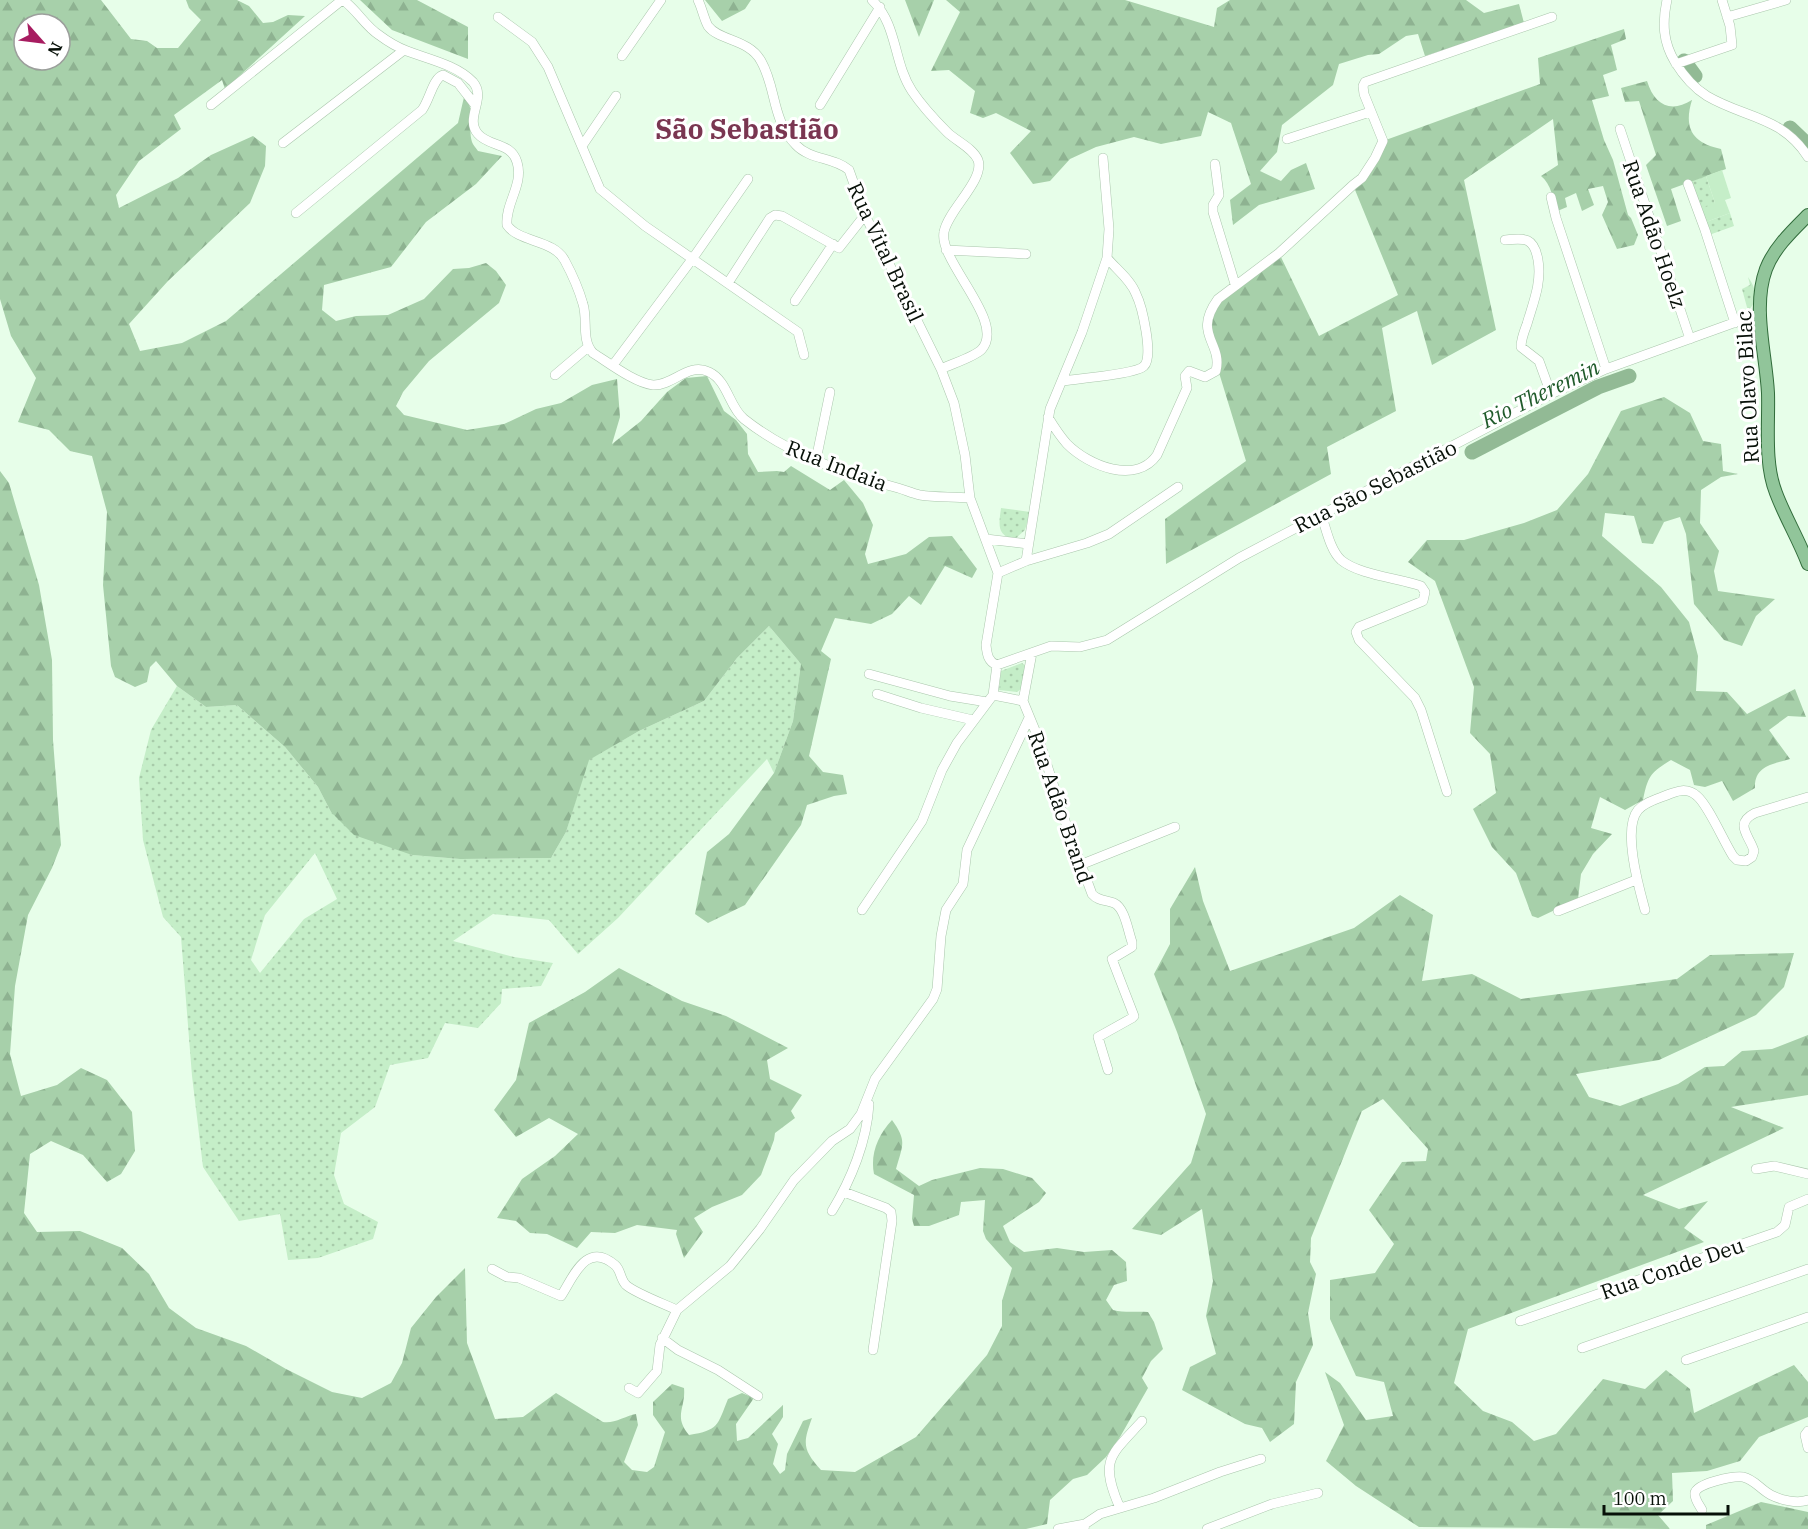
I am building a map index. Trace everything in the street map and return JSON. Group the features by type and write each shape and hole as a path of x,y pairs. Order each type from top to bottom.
{"main road":[{"name":"Rua Olavo Bilac","path":"1808,215 1784,241 1766,268 1762,283 1761,314 1772,477 1776,493 1808,564"}],"street":[{"path":"211,105 342,0 353,7 372,30 404,50 437,61 471,80 479,96 474,116 476,131 481,137 506,147 517,163 519,173 517,188 507,213 507,225 514,231 556,250 565,260 583,302 588,347 555,375"},
{"path":"622,56 662,0"},
{"name":"Rua Vital Brasil","path":"698,0 708,26 748,46 761,60 782,125 798,147 849,170 865,215 941,369 954,403 965,455 970,498 998,573"},
{"path":"1667,0 1664,35 1668,48 1681,62 1686,78 1700,91 1727,105 1770,122 1796,142 1808,157"},
{"path":"1681,62 1731,46 1732,33 1722,0"},
{"path":"1727,17 1786,0"},
{"path":"820,105 876,4 887,19 910,88 925,110 949,134 974,153 978,160 976,178 954,209 944,229 944,243 980,311 984,322 985,342 979,351 941,369"},
{"path":"498,17 532,42 548,67 569,121 600,189 645,226 798,332 804,355"},
{"path":"1048,417 1069,445 1081,455 1105,467 1119,471 1135,470 1151,464 1187,388 1185,376 1189,371 1205,377 1216,371 1218,363 1206,328 1207,319 1218,299 1279,253 1362,178 1375,158 1383,141 1370,112 1363,86 1368,80 1552,17"},
{"path":"283,143 404,50"},
{"path":"296,213 422,110 438,77 443,75 458,83 476,106"},
{"path":"582,146 616,96"},
{"path":"1287,139 1370,112"},
{"name":"Rua Adão Hoelz","path":"1620,129 1690,339"},
{"path":"1026,561 1048,417 1082,332 1107,258 1109,229 1103,158"},
{"path":"1215,164 1219,195 1213,212 1235,284"},
{"path":"613,365 693,258 748,179"},
{"path":"1688,184 1735,323"},
{"path":"1551,197 1606,369"},
{"path":"728,283 770,218 775,215 782,216 836,246"},
{"path":"795,301 836,246 865,215"},
{"path":"1504,240 1527,240 1533,243 1536,250 1540,272 1539,284 1521,347 1539,361 1551,394"},
{"path":"946,250 1026,254"},
{"path":"1062,381 1129,371 1142,368 1146,364 1148,344 1137,294 1107,258"},
{"name":"Rua São Sebastião","path":"997,664 1051,646 1080,647 1107,640 1239,558 1551,394 1606,369 1761,314"},
{"name":"Rua Indaia","path":"588,347 593,353 640,381 657,385 695,369 709,372 720,381 736,410 745,420 774,439 816,460 920,495 970,498"},
{"path":"816,460 830,392"},
{"path":"862,910 922,821 942,770 973,720 990,698 997,664 990,660 986,645 998,573 1026,561 1109,534 1178,487"},
{"path":"1321,514 1333,547 1341,560 1360,571 1421,586 1425,591 1423,601 1359,627 1356,632 1359,640 1415,698 1447,792"},
{"path":"986,539 1028,544"},
{"path":"869,674 950,696 1023,701 1032,653"},
{"path":"877,694 921,708 973,720"},
{"name":"Rua Adão Brand","path":"1023,701 1040,740 1080,865 1094,898 1114,903 1120,908 1132,942 1129,951 1112,959 1134,1016 1098,1037 1108,1070"},
{"path":"629,1388 638,1393 657,1371 662,1338 677,1310 730,1266 760,1229 794,1180 832,1141 849,1129 861,1114 875,1079 933,999 937,988 941,936 946,910 963,884 967,850 1029,718"},
{"path":"1646,910 1636,880 1632,851 1633,825 1639,809 1680,790 1694,794 1702,802 1733,855 1737,860 1746,861 1752,857 1754,852 1744,829 1747,818 1755,813 1808,797"},
{"path":"1080,865 1175,827"},
{"path":"1558,911 1636,880"},
{"path":"832,1211 844,1192 862,1141 870,1093"},
{"path":"1756,1169 1774,1166 1808,1174"},
{"path":"844,1192 891,1212 892,1221 873,1350"},
{"name":"Rua Conde Deu","path":"1520,1321 1777,1232 1785,1225 1789,1207 1808,1199"},
{"path":"492,1269 507,1277 519,1278 561,1296 580,1265 586,1260 598,1257 615,1265 627,1286 677,1310"},
{"path":"1582,1348 1808,1269"},
{"path":"1686,1360 1808,1317"},
{"path":"662,1338 678,1350 718,1370 758,1395"},
{"path":"1120,1508 1110,1486 1109,1462 1118,1447 1142,1421"},
{"path":"1808,1431 1805,1435 1808,1448"},
{"path":"1058,1529 1089,1526 1100,1514 1154,1498 1220,1472 1261,1459"},
{"path":"1702,1510 1695,1498 1698,1488 1733,1477 1749,1479 1771,1495 1790,1501 1808,1500"},
{"path":"1207,1529 1272,1504 1318,1493"}],"green space":[{"path":"0,0 101,0 131,39 147,41 157,48 178,48 201,20 189,8 186,0 237,0 249,6 263,23 273,22 288,15 305,16 225,89 222,80 174,115 181,129 139,161 116,195 119,208 178,178 211,155 253,136 266,146 265,166 250,203 168,281 129,324 140,351 182,343 226,321 458,123 464,97 470,107 473,144 478,151 502,156 476,184 426,222 391,267 324,285 322,310 336,321 356,316 388,315 424,299 453,269 469,268 486,263 496,271 506,285 499,303 429,361 403,392 396,406 404,415 467,430 504,424 536,409 561,403 592,385 617,379 620,417 612,444 641,421 667,392 686,378 707,376 724,411 736,420 747,434 748,454 758,472 784,472 791,466 830,490 844,480 863,503 873,525 865,554 868,564 906,554 929,537 952,536 977,569 972,578 945,566 921,605 909,596 892,614 871,624 835,618 821,651 831,659 809,756 823,772 843,775 847,794 807,805 801,825 745,905 708,923 695,914 707,852 729,834 774,773 793,721 801,664 769,626 737,658 704,701 639,731 589,760 566,832 551,858 460,859 412,855 354,835 331,812 318,787 285,747 237,705 206,707 177,686 156,661 150,667 147,682 135,687 115,677 111,666 103,585 107,512 92,456 70,451 49,430 18,422 36,378 11,336 0,299"},
{"path":"360,0 417,0 468,27 468,59 392,30"},
{"path":"705,0 751,0 745,9 722,21"},
{"path":"905,0 934,0 919,37"},
{"path":"946,0 1125,0 1214,27 1217,8 1230,0 1466,0 1484,13 1519,4 1524,23 1425,56 1418,34 1406,36 1379,54 1339,64 1333,85 1282,125 1277,152 1260,171 1281,181 1291,170 1306,163 1315,189 1259,205 1233,225 1230,200 1251,184 1231,123 1208,112 1201,136 1161,144 1134,137 1096,147 1070,159 1050,181 1033,184 1010,153 1031,131 996,113 983,118 970,113 975,91 949,70 931,71 960,12"},
{"path":"1624,29 1626,39 1611,45 1617,70 1603,75 1609,96 1592,100 1604,140 1613,160 1628,215 1638,235 1634,245 1617,249 1602,215 1608,202 1603,186 1588,189 1594,205 1582,211 1576,193 1565,198 1567,207 1555,212 1551,192 1541,176 1558,165 1553,119 1464,180 1496,330 1432,365 1417,311 1382,328 1396,411 1327,447 1331,474 1166,564 1165,519 1246,461 1209,340 1210,309 1279,253 1319,336 1398,295 1353,185 1383,141 1540,84 1538,58"},
{"path":"1647,81 1654,96 1664,104 1677,106 1692,100 1690,127 1697,139 1721,149 1726,169 1671,189 1681,221 1667,226 1646,165 1656,155 1639,101 1625,102 1621,88"},
{"path":"1722,170 1731,198 1725,200 1730,213 1706,222 1701,209 1715,203 1706,176"},
{"path":"1706,176 1715,203 1706,222 1730,213 1734,226 1709,235 1688,182"},
{"path":"1748,277 1753,285 1755,298 1748,311 1742,289 1750,285"},
{"path":"1664,397 1690,413 1703,441 1721,444 1723,471 1738,474 1721,477 1701,490 1700,523 1719,551 1714,571 1718,591 1775,599 1756,616 1742,646 1724,640 1694,604 1686,534 1680,517 1664,522 1653,544 1642,543 1634,516 1605,513 1602,536 1661,587 1689,622 1698,656 1696,691 1727,692 1747,714 1795,689 1806,717 1788,716 1769,730 1790,759 1761,770 1755,788 1733,801 1722,781 1705,787 1694,785 1690,770 1671,760 1658,768 1651,776 1643,800 1625,810 1600,797 1591,828 1612,834 1593,854 1581,874 1578,899 1538,918 1532,916 1516,873 1492,847 1473,809 1496,793 1490,754 1470,733 1474,687 1435,581 1408,562 1427,540 1464,540 1524,523 1557,510 1588,474 1621,411"},
{"path":"0,471 9,483 39,585 52,660 53,740 61,845 28,915 15,986 10,1054 21,1096 57,1085 81,1068 107,1080 132,1112 135,1151 121,1174 107,1182 83,1155 51,1141 30,1154 24,1213 37,1232 80,1231 122,1248 149,1274 169,1308 196,1328 246,1346 332,1392 362,1398 391,1383 402,1363 411,1328 436,1297 465,1268 467,1343 495,1419 523,1417 556,1393 603,1422 615,1421 636,1414 638,1425 624,1462 632,1470 647,1472 654,1467 665,1432 653,1415 653,1402 672,1384 684,1388 681,1417 689,1435 712,1429 719,1421 728,1399 742,1393 754,1398 736,1424 737,1441 748,1438 783,1405 783,1417 772,1434 778,1444 773,1464 780,1474 785,1470 787,1454 803,1421 812,1418 806,1440 810,1457 821,1470 855,1472 916,1437 987,1355 1002,1326 1002,1301 1012,1268 986,1239 983,1231 985,1200 961,1202 959,1215 929,1226 914,1226 912,1219 914,1195 874,1174 873,1159 876,1145 892,1120 902,1138 896,1169 919,1186 932,1180 980,1168 1003,1169 1032,1178 1046,1193 1039,1202 1003,1226 1010,1242 1024,1252 1057,1248 1084,1252 1112,1250 1126,1262 1127,1281 1114,1285 1106,1300 1113,1310 1148,1312 1154,1322 1163,1349 1151,1361 1142,1378 1148,1388 1106,1457 1087,1475 1073,1479 1050,1500 1047,1524 1026,1529 0,1529"},
{"path":"1001,508 1030,512 1025,530 1015,539 1005,535 1000,528"},
{"path":"769,626 801,664 793,721 774,773 767,759 618,918 578,954 549,920 493,914 453,941 514,957 553,963 541,986 502,989 501,1003 478,1028 445,1023 428,1058 390,1065 375,1107 341,1133 334,1175 344,1204 378,1222 373,1239 318,1258 288,1260 280,1214 239,1221 203,1167 192,1076 181,937 163,917 143,840 139,778 151,730 177,686 206,707 237,705 285,747 318,787 331,812 412,855 460,859 551,858 566,832 588,760 639,731 704,701 737,658","holes":["315,853 337,899 304,919 260,973 251,960 265,915"]},
{"path":"1022,663 1027,667 1021,689 1017,692 999,690 1001,671"},
{"path":"1195,867 1203,901 1230,971 1354,928 1400,895 1433,915 1422,981 1472,974 1521,999 1677,979 1710,955 1794,953 1784,987 1756,1015 1659,1060 1576,1074 1589,1097 1620,1106 1678,1084 1705,1067 1724,1066 1742,1051 1772,1049 1808,1035 1808,1095 1731,1107 1784,1128 1643,1195 1679,1209 1708,1201 1684,1228 1704,1242 1468,1329 1454,1383 1483,1411 1512,1422 1534,1441 1556,1434 1603,1379 1645,1389 1666,1370 1690,1389 1694,1413 1794,1365 1808,1382 1808,1417 1759,1437 1740,1461 1707,1471 1672,1473 1673,1501 1658,1515 1670,1529 1419,1527 1356,1486 1326,1461 1344,1425 1325,1372 1340,1383 1366,1420 1393,1416 1384,1382 1356,1376 1330,1319 1330,1280 1375,1273 1394,1244 1369,1210 1402,1162 1426,1161 1428,1149 1383,1099 1362,1111 1311,1238 1310,1262 1316,1274 1308,1313 1313,1345 1296,1382 1294,1424 1270,1442 1262,1428 1245,1424 1182,1390 1190,1367 1216,1354 1206,1316 1213,1281 1202,1209 1161,1235 1132,1229 1191,1163 1206,1114 1154,974 1170,944 1170,909"},
{"path":"619,968 682,1001 726,1016 788,1048 767,1060 770,1079 802,1095 791,1111 795,1118 775,1133 761,1175 742,1195 712,1207 694,1218 703,1232 684,1258 676,1234 677,1230 637,1225 615,1233 591,1232 577,1248 547,1234 530,1233 516,1221 497,1218 522,1179 555,1156 578,1134 549,1118 516,1137 494,1110 516,1080 529,1023 585,992"},
{"path":"1761,1502 1808,1512 1808,1529 1706,1529 1706,1525"}],"waterway":[{"path":"1684,61 1695,76"},
{"path":"1790,128 1808,145"},
{"name":"Rio Theremin","path":"1472,452 1598,387 1629,376"}],"district":[{"name":"São Sebastião","path":"747,128"}]}
